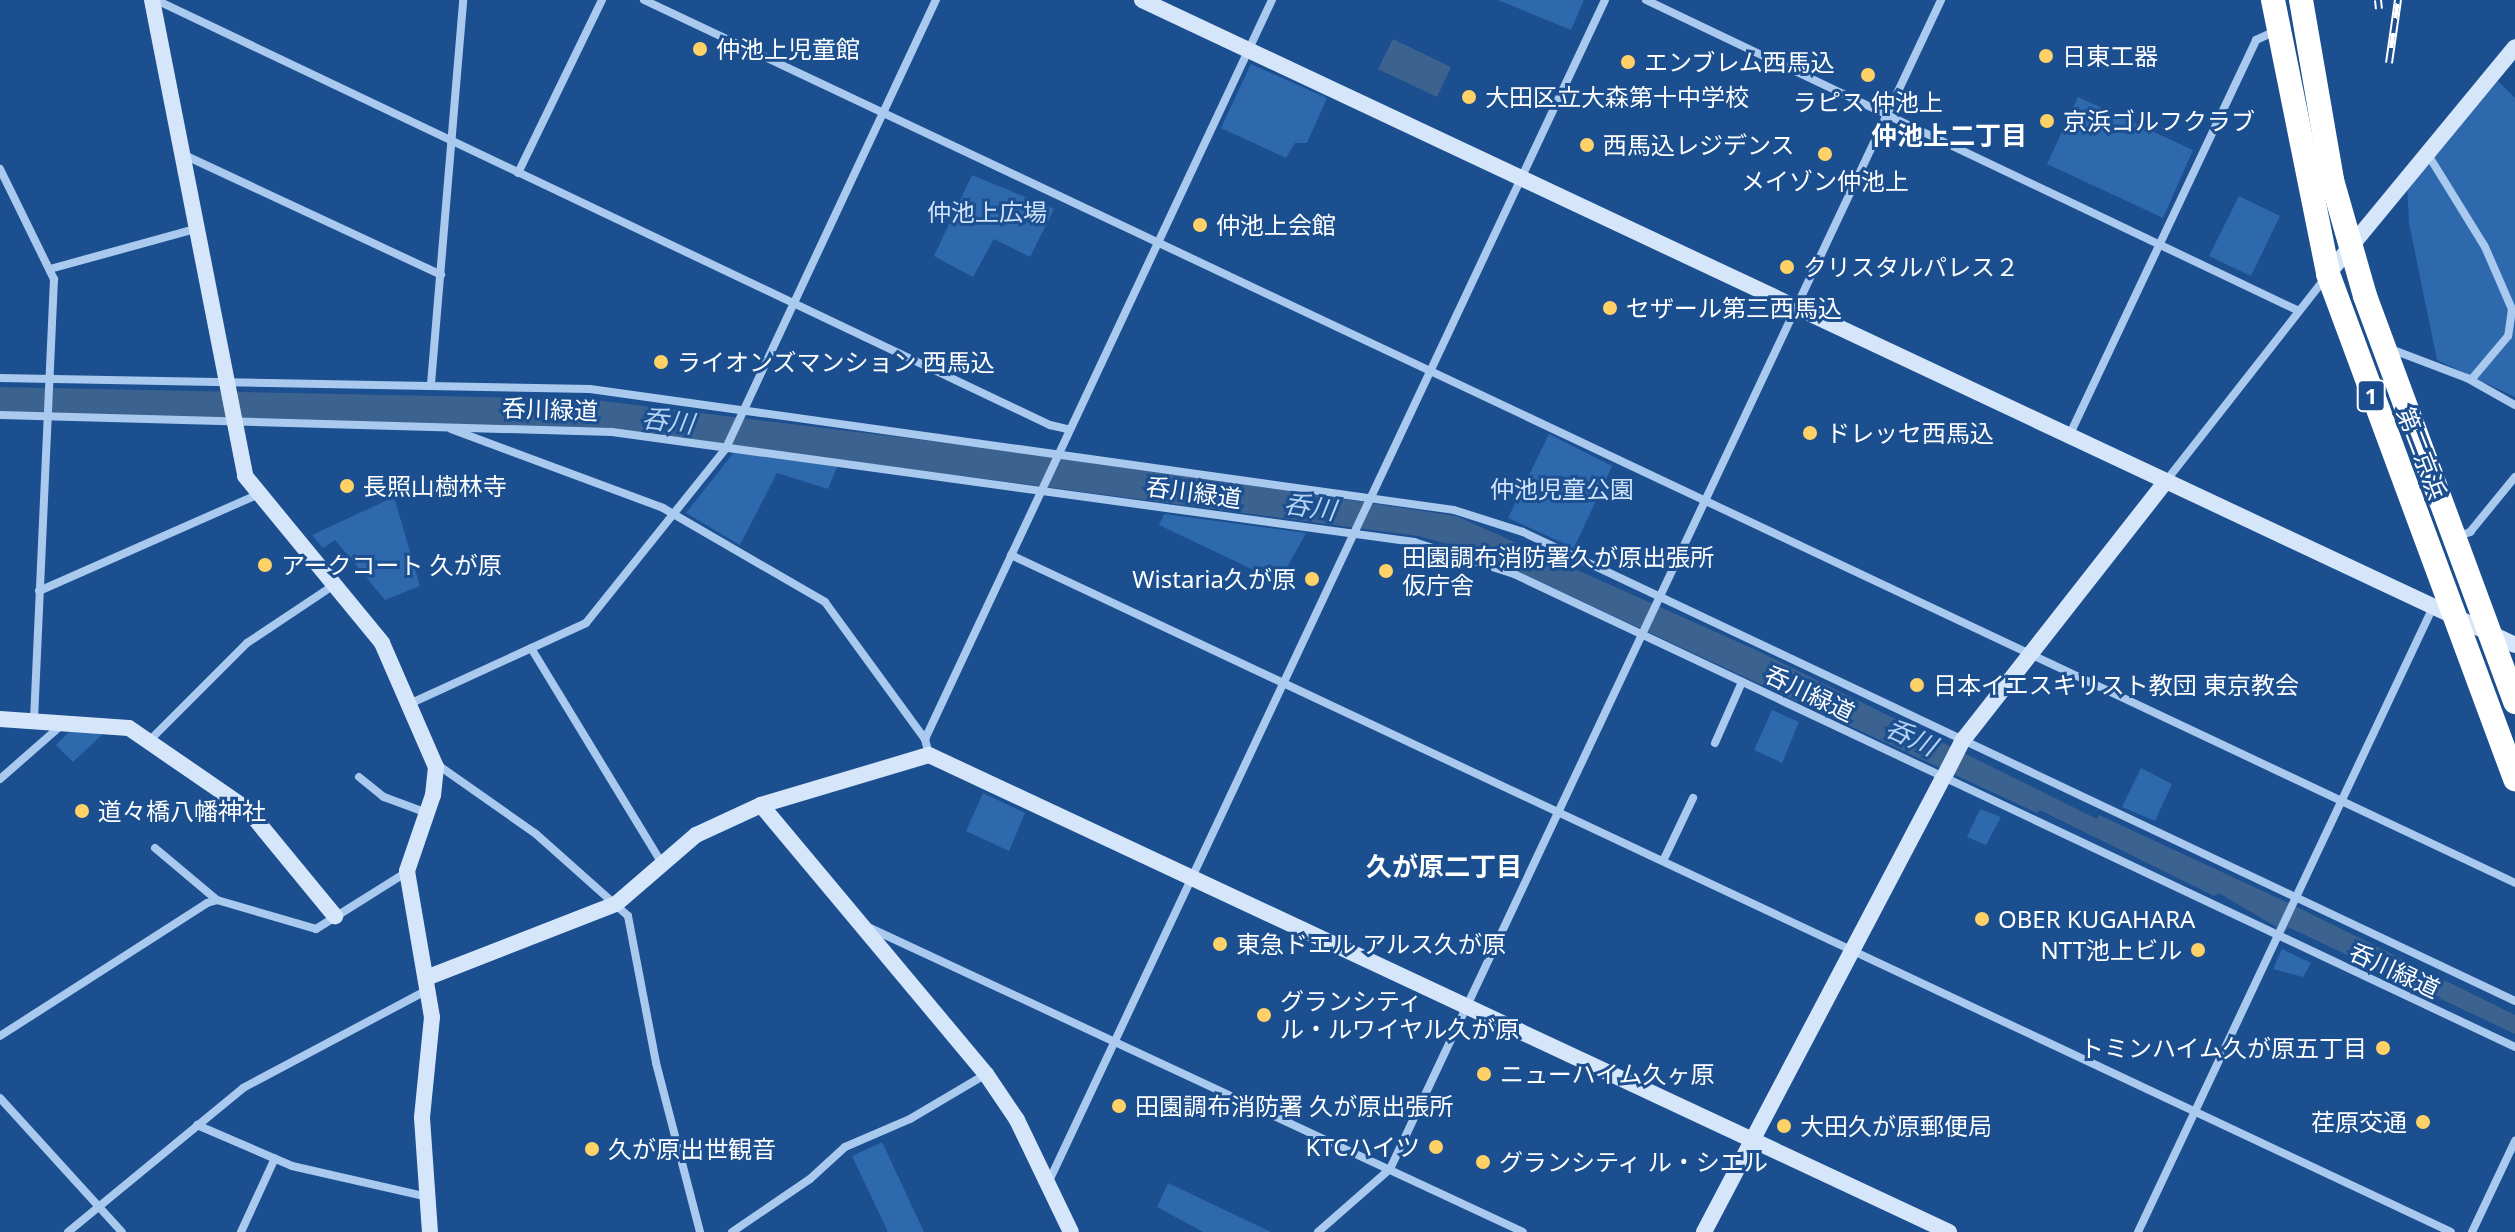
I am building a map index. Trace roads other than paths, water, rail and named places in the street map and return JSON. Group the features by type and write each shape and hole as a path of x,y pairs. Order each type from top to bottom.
{"highway":[{"name":"第二京浜","path":"2273,0 2328,274 2444,612 2515,779"},
{"name":"第二京浜","path":"2301,0 2332,180 2381,346 2515,702"}],"street":[{"path":"154,0 1068,429"},
{"path":"154,0 195,229 245,476 382,643 434,763 437,780 407,871 432,1017 422,1118 430,1232"},
{"path":"431,384 463,0"},
{"path":"518,173 602,0"},
{"path":"644,0 1155,245 1433,372 2515,883"},
{"path":"407,705 586,623 726,446 936,0"},
{"path":"1142,0 1523,179 1792,315 2068,437 2515,645"},
{"path":"68,1232 243,1088 427,984 616,904 696,835 761,805 927,747 1068,429 1272,0"},
{"path":"1048,1182 1433,372 1605,0"},
{"path":"1646,0 2299,311"},
{"path":"1318,1232 1390,1169 1941,0"},
{"path":"2068,437 2256,40 2278,29"},
{"path":"1704,1232 1961,743 2328,274 2351,240 2515,47"},
{"path":"2426,151 2485,247 2512,309 2508,336 2471,380"},
{"path":"182,153 441,275"},
{"path":"0,169 50,269 51,383 34,721"},
{"path":"50,269 195,229"},
{"path":"2381,346 2471,380 2515,405"},
{"path":"0,378 51,383 431,384 590,389 1454,510 1523,532 1658,600 2515,1001"},
{"name":"呑川緑道","path":"0,415 48,412 612,432 1357,532 1468,555 1945,776 2515,1047"},
{"path":"442,426 673,514 825,602 927,747 1949,1232"},
{"path":"2454,537 2470,532 2515,477"},
{"path":"39,591 259,494"},
{"path":"1011,555 2451,1232"},
{"path":"148,742 247,643 334,585"},
{"path":"2138,1232 2340,800 2444,612"},
{"path":"531,648 663,865"},
{"path":"1715,743 1742,682"},
{"path":"0,719 120,725 247,809 335,916"},
{"path":"0,779 65,722"},
{"path":"434,763 536,834 628,916 656,1063 700,1232"},
{"path":"359,777 384,797 427,813"},
{"path":"1663,861 1693,798"},
{"path":"761,805 986,1074 1048,1182 1071,1232"},
{"path":"155,848 217,900 316,929 407,871"},
{"path":"0,1036 217,900"},
{"path":"862,924 1116,1039 1523,1232"},
{"path":"732,1232 810,1179 845,1147 910,1119 986,1074"},
{"path":"0,1098 101,1203 122,1232"},
{"path":"197,1125 275,1158 428,1197"},
{"path":"2472,1232 2515,1141"},
{"path":"241,1232 275,1158"}],"water":[{"path":"1393,39 1451,67 1437,97 1378,69"},
{"name":"呑川","path":"0,387 586,399 1063,457 1456,516 1756,650 2097,819 2099,815 2297,907 2515,1015 2515,1034 2288,927 2285,932 2219,893 2214,896 2040,810 2037,813 1474,551 1418,536 727,445 540,427 0,412"}],"railway":[{"path":"2378,0 2379,9"},
{"path":"2389,63 2398,0"}],"place":[{"name":"仲池上児童館","path":"700,49"},
{"name":"日東工器","path":"2046,56"},
{"name":"エンブレム西馬込","path":"1628,62"},
{"name":"ラピス 仲池上","path":"1868,75"},
{"name":"大田区立大森第十中学校","path":"1469,97"},
{"name":"京浜ゴルフクラブ","path":"2047,121"},
{"name":"西馬込レジデンス","path":"1587,145"},
{"name":"メイゾン仲池上","path":"1825,154"},
{"name":"仲池上会館","path":"1200,225"},
{"name":"クリスタルパレス２","path":"1787,267"},
{"name":"セザール第三西馬込","path":"1610,308"},
{"name":"ライオンズマンション 西馬込","path":"661,362"},
{"name":"ドレッセ西馬込","path":"1810,433"},
{"name":"長照山樹林寺","path":"347,486"},
{"name":"アークコート 久が原","path":"265,565"},
{"name":"田園調布消防署久が原出張所 仮庁舎","path":"1386,571"},
{"name":"Wistaria久が原","path":"1312,579"},
{"name":"日本イエスキリスト教団 東京教会","path":"1917,685"},
{"name":"道々橋八幡神社","path":"82,811"},
{"name":"OBER KUGAHARA","path":"1982,919"},
{"name":"東急ドエル アルス久が原","path":"1220,944"},
{"name":"NTT池上ビル","path":"2198,950"},
{"name":"グランシティ ル・ルワイヤル久が原","path":"1264,1015"},
{"name":"トミンハイム久が原五丁目","path":"2383,1048"},
{"name":"ニューハイム久ヶ原","path":"1484,1074"},
{"name":"田園調布消防署 久が原出張所","path":"1119,1106"},
{"name":"荏原交通","path":"2423,1122"},
{"name":"大田久が原郵便局","path":"1784,1126"},
{"name":"KTCハイツ","path":"1436,1147"},
{"name":"久が原出世観音","path":"592,1149"},
{"name":"グランシティ ル・シエル","path":"1483,1162"}],"district":[{"name":"仲池上二丁目","path":"1949,136"},
{"name":"久が原二丁目","path":"1444,867"}],"park label":[{"name":"仲池上広場","path":"987,212"},
{"name":"仲池児童公園","path":"1562,489"}]}
